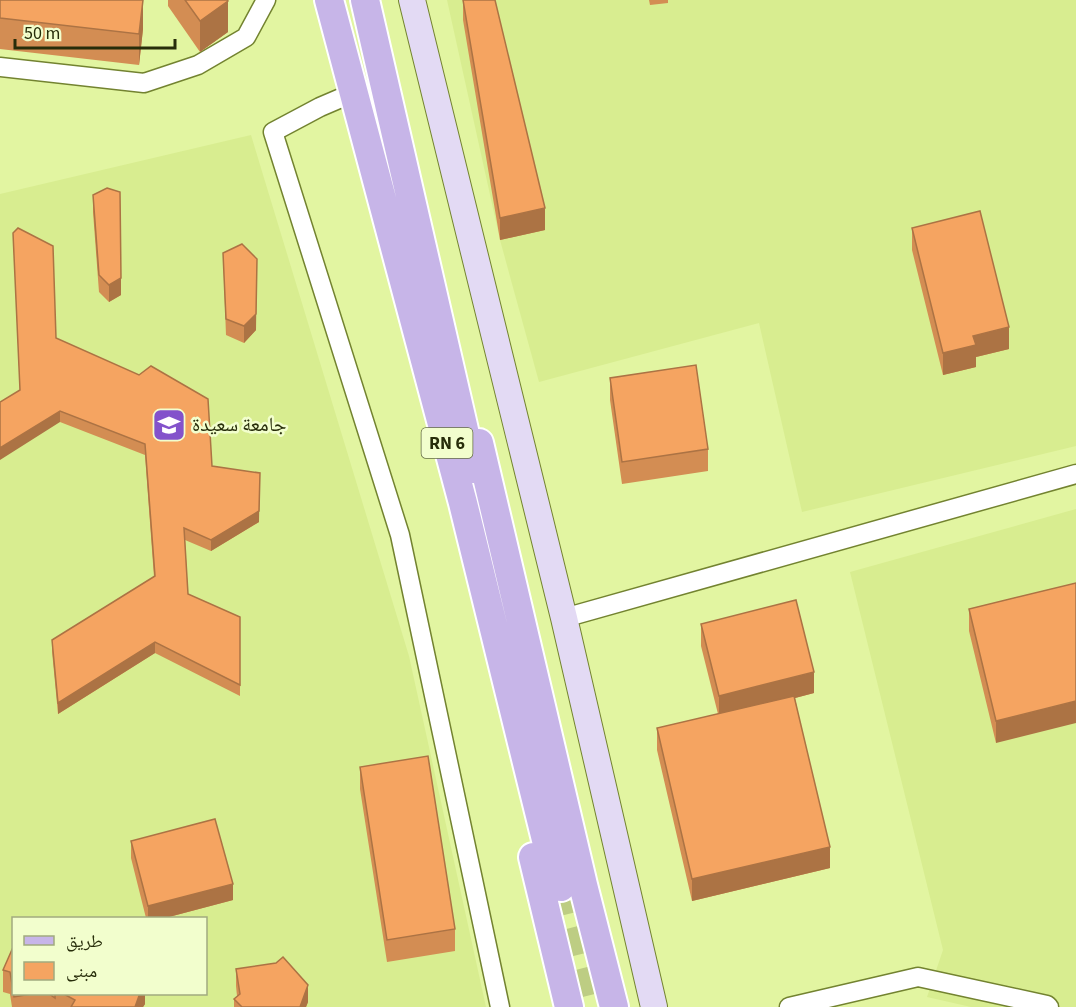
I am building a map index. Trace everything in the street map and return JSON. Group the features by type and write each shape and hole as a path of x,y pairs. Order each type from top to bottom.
{"main road":[{"name":"RN 6","path":"329,0 464,503 550,856 561,887 561,854 412,197 364,0"},
{"path":"412,0 564,618 654,1007"},
{"name":"RN 6","path":"412,197 444,305 472,414 614,1007"},
{"name":"RN 6","path":"384,208 453,528 569,1007"}],"street":[{"path":"0,67 144,83 198,66 246,37 266,0"},
{"path":"355,92 320,107 273,132 400,535 500,1007"},
{"path":"564,618 1076,474"},
{"path":"789,1007 918,977 1049,1007"}],"shaded area":[{"path":"447,0 1076,0 1076,446 802,512 759,323 539,382 500,240"},
{"name":"جامعة سعيدة","path":"251,135 409,656 486,1007 0,1007 0,194"},
{"path":"1076,509 1076,1007 971,1007 927,997 943,950 850,572"}],"building":[{"path":"0,0 143,0 139,34 0,18"},
{"path":"185,0 227,0 228,1 200,21"},
{"path":"463,0 495,0 545,208 500,218"},
{"path":"107,188 120,192 121,278 109,285 99,275 93,195"},
{"path":"980,211 1009,327 973,336 976,345 943,353 912,228"},
{"path":"18,228 53,246 56,338 139,375 151,366 208,399 212,466 260,473 259,511 211,540 184,528 188,594 240,617 240,685 155,642 58,703 52,640 155,576 145,444 60,411 0,448 0,402 20,390 13,233"},
{"path":"242,244 257,259 256,314 244,326 226,319 223,253"},
{"path":"696,365 708,449 622,462 610,378"},
{"path":"1076,583 1076,701 996,721 969,609"},
{"path":"796,600 814,672 719,696 701,624"},
{"path":"794,696 830,847 692,879 657,728"},
{"path":"428,756 455,929 387,940 360,767"},
{"path":"215,819 233,884 148,906 131,841"},
{"path":"12,950 12,984 10,972 3,970"},
{"path":"283,957 308,985 300,1007 242,1007 234,999 240,994 236,969 276,963"},
{"path":"66,995 139,995 135,1007 71,1007 75,1000"}],"tunnel":[{"path":"561,887 591,1007"}],"place":[{"name":"جامعة سعيدة","path":"169,425"}]}
